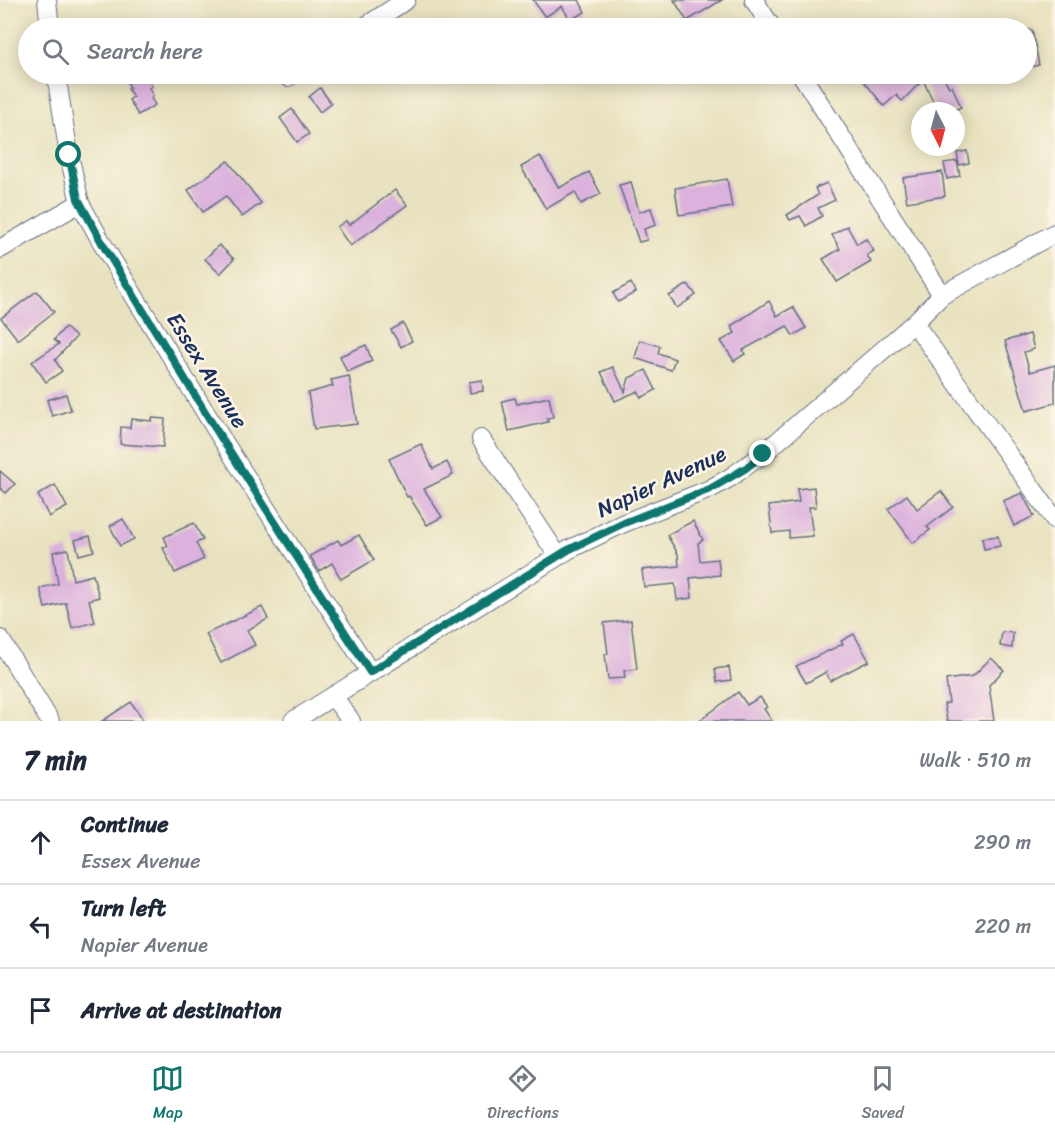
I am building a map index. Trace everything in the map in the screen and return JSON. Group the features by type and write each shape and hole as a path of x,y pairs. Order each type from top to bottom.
{"street":[{"path":"47,0 49,18"},
{"path":"378,18 406,0"},
{"path":"754,0 766,18"},
{"name":"Essex Avenue","path":"58,84 69,155 80,203 106,250 192,390 370,672"},
{"path":"807,84 942,295"},
{"path":"0,249 80,203"},
{"name":"Napier Avenue","path":"292,721 558,556 624,523 710,489 746,468 914,323 942,295 1055,233"},
{"path":"914,323 1055,519"},
{"path":"481,439 558,556"},
{"path":"0,639 50,721"},
{"path":"333,696 351,721"}],"building":[{"path":"533,0 579,0 585,12 569,18 562,6 545,17"},
{"path":"674,0 722,0 692,18 685,18"},
{"path":"128,84 151,84 152,86 149,88 155,105 138,115 129,100 133,97 128,89 130,88"},
{"path":"866,84 919,84 902,101 896,95 884,106"},
{"path":"925,84 947,84 949,87 952,86 959,102 934,102"},
{"path":"320,88 331,103 320,112 309,97"},
{"path":"292,109 309,134 297,142 280,118"},
{"path":"967,151 969,163 959,165 958,156 965,156"},
{"path":"540,156 559,188 589,172 601,194 581,204 575,192 546,209 521,167"},
{"path":"228,161 261,203 242,217 226,196 203,212 188,190"},
{"path":"957,161 960,176 947,179 944,163"},
{"path":"942,172 945,196 907,202 903,178"},
{"path":"727,179 732,207 679,215 675,188"},
{"path":"631,182 639,212 651,208 656,225 644,229 647,240 639,242 619,185"},
{"path":"827,183 835,200 818,208 822,216 806,226 800,216 790,220 787,215 818,195 815,188"},
{"path":"395,190 407,205 350,246 337,227 346,221 349,225"},
{"path":"847,226 857,244 866,239 874,251 867,255 871,262 837,282 823,259 840,249 832,235"},
{"path":"219,245 234,259 220,274 205,259"},
{"path":"631,283 636,292 618,302 613,293"},
{"path":"688,284 696,295 677,308 669,296"},
{"path":"37,291 54,312 18,340 1,318"},
{"path":"769,301 777,316 793,307 806,328 793,336 787,326 743,350 745,354 734,361 721,341 735,333 731,326"},
{"path":"403,323 412,341 401,347 391,330"},
{"path":"65,327 76,337 55,360 62,371 46,382 32,362 59,344 54,340"},
{"path":"1030,334 1034,349 1024,352 1030,372 1055,365 1055,403 1026,411 1005,341"},
{"path":"640,340 660,346 658,353 675,359 671,370 635,358"},
{"path":"366,345 372,361 347,372 340,356"},
{"path":"613,367 625,392 629,378 646,370 656,390 641,398 638,391 615,401 601,372"},
{"path":"349,376 357,424 314,429 308,393 333,386 331,380"},
{"path":"482,380 483,391 470,393 469,382"},
{"path":"66,394 71,410 52,416 47,400"},
{"path":"549,397 553,417 547,418 548,422 509,431 502,401 515,398 517,404"},
{"path":"152,418 165,419 163,447 120,444 121,427 130,428 131,419 152,421"},
{"path":"421,444 433,469 447,462 453,475 424,489 442,517 427,525 409,496 407,497 389,459"},
{"path":"0,471 15,484 6,493 0,488"},
{"path":"55,485 67,507 49,517 38,495"},
{"path":"814,487 816,507 809,507 813,536 789,538 789,531 772,533 769,506 799,502 797,489"},
{"path":"941,491 953,507 927,527 930,530 913,543 888,509 907,495 917,509"},
{"path":"1022,493 1034,516 1014,526 1003,501"},
{"path":"123,519 134,539 120,546 110,526"},
{"path":"693,521 703,540 698,543 700,561 718,559 720,575 690,578 692,598 677,600 675,584 644,587 642,570 679,566 678,554 667,535"},
{"path":"194,523 203,540 196,543 204,559 175,573 163,548 168,546 164,537"},
{"path":"359,535 374,560 341,579 332,563 319,571 310,556 338,540 341,545"},
{"path":"90,536 94,551 79,555 75,540"},
{"path":"998,536 1000,546 984,549 982,538"},
{"path":"68,549 73,580 93,575 99,597 89,600 95,622 72,628 66,603 45,608 40,588 58,584 53,552"},
{"path":"262,607 268,619 247,630 255,645 221,663 206,634"},
{"path":"631,620 637,669 624,671 625,678 608,679 604,623"},
{"path":"1002,632 1013,633 1012,648 1000,646"},
{"path":"854,634 869,661 830,681 826,672 806,683 796,666 843,644 841,641"},
{"path":"991,658 1004,670 989,685 994,721 947,721 944,704 949,703 946,680 973,676"},
{"path":"729,667 731,680 717,682 715,669"},
{"path":"738,692 747,705 760,697 772,721 699,721"},
{"path":"131,702 144,721 102,721"}],"route":[{"path":"69,155 78,199 106,250 215,428 370,672 568,550 624,523 710,489 746,468 763,454"}]}
